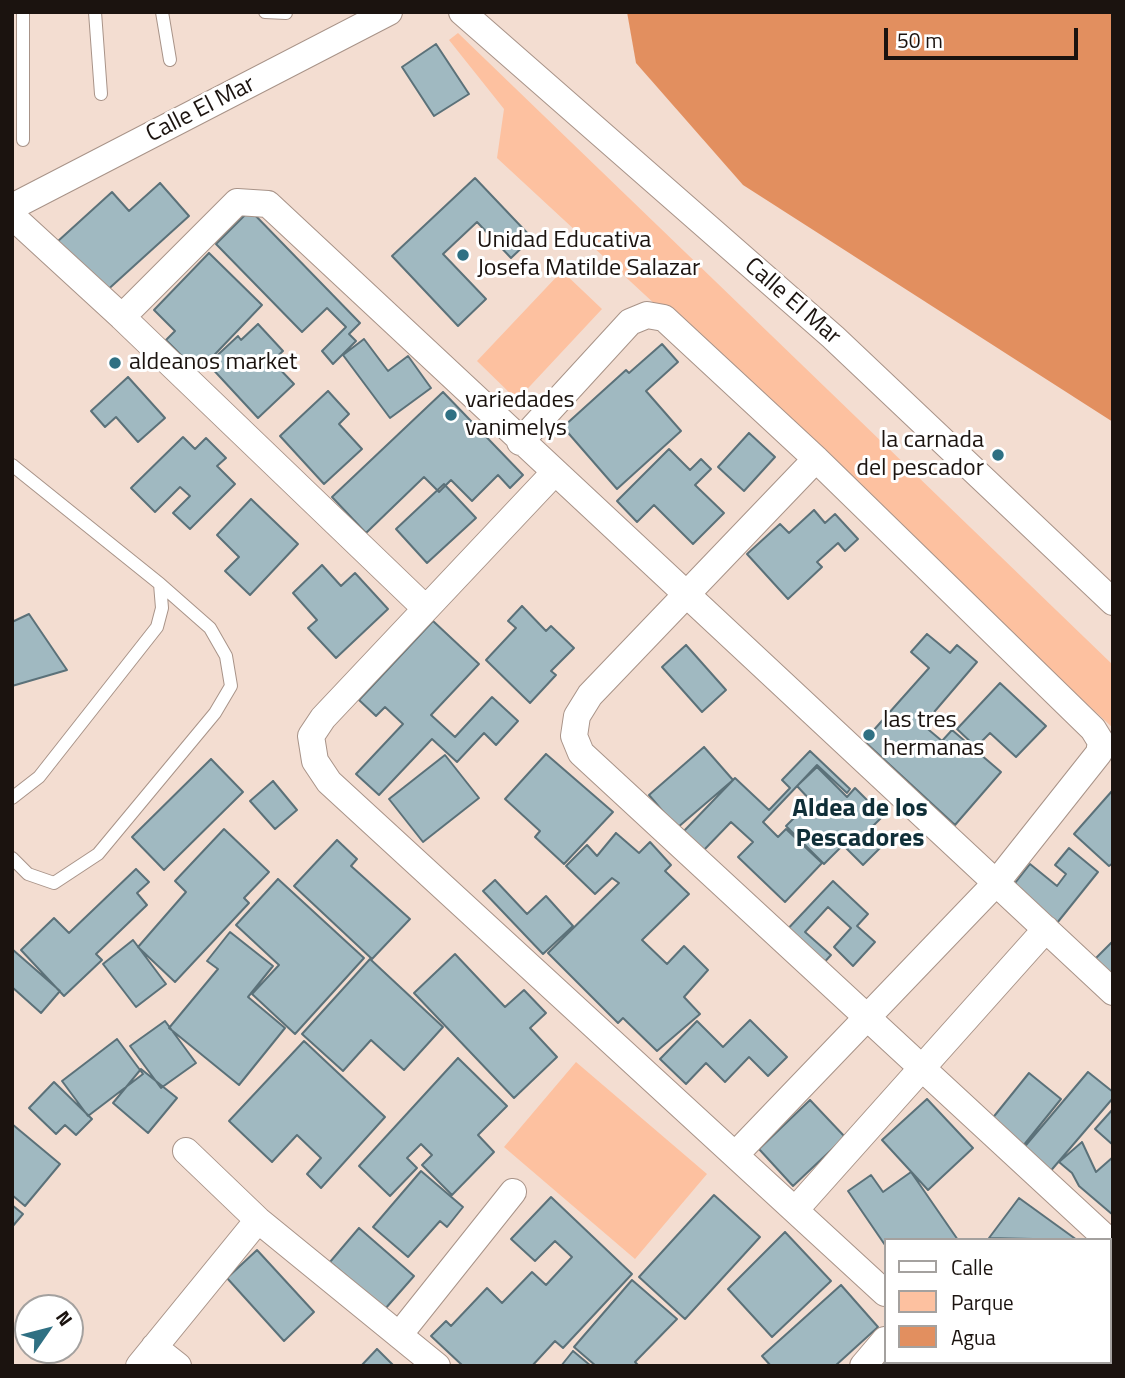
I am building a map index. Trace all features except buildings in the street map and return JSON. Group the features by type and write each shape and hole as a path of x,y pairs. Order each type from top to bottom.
{"street":[{"name":"Calle El Mar","path":"12,207 389,12"},
{"name":"Calle El Mar","path":"462,12 833,337 1113,602"},
{"path":"122,317 237,202 268,204 520,442 1113,992"},
{"path":"12,216 122,317 424,607"},
{"path":"520,442 630,322 647,315 664,318 816,459 1093,729 1101,741 1099,753 996,883 736,1154"},
{"path":"816,459 590,695 576,716 575,736 581,753 1107,1238"},
{"path":"554,473 424,607 323,718 311,736 315,761 330,782 884,1292"},
{"path":"796,1209 1046,929"},
{"path":"186,1151 258,1220 437,1366"},
{"path":"399,1335 513,1192"},
{"path":"178,1366 147,1356 258,1220"},
{"path":"863,1366 884,1341"}],"lane":[{"path":"23,12 23,140"},
{"path":"95,12 101,94"},
{"path":"162,12 170,60"},
{"path":"265,12 286,13"},
{"path":"12,466 160,584 210,628 226,656 231,686 215,713 98,854 54,883 28,874 12,858"},
{"path":"12,798 39,777 157,627 162,608 160,584"}],"green space":[{"path":"458,33 1113,665 1113,728 497,158 504,109 449,40"},
{"path":"562,271 602,309 517,400 477,361"},
{"path":"576,1062 707,1174 635,1259 504,1147"}],"water":[{"path":"627,12 1113,12 1113,422 743,185 636,63"}],"place":[{"name":"Unidad Educativa Josefa Matilde Salazar","path":"463,255"},
{"name":"aldeanos market","path":"115,363"},
{"name":"variedades vanimelys","path":"451,415"},
{"name":"la carnada del pescador","path":"998,455"},
{"name":"las tres hermanas","path":"869,735"}],"district":[{"name":"Aldea de los Pescadores","path":"860,825"}]}
